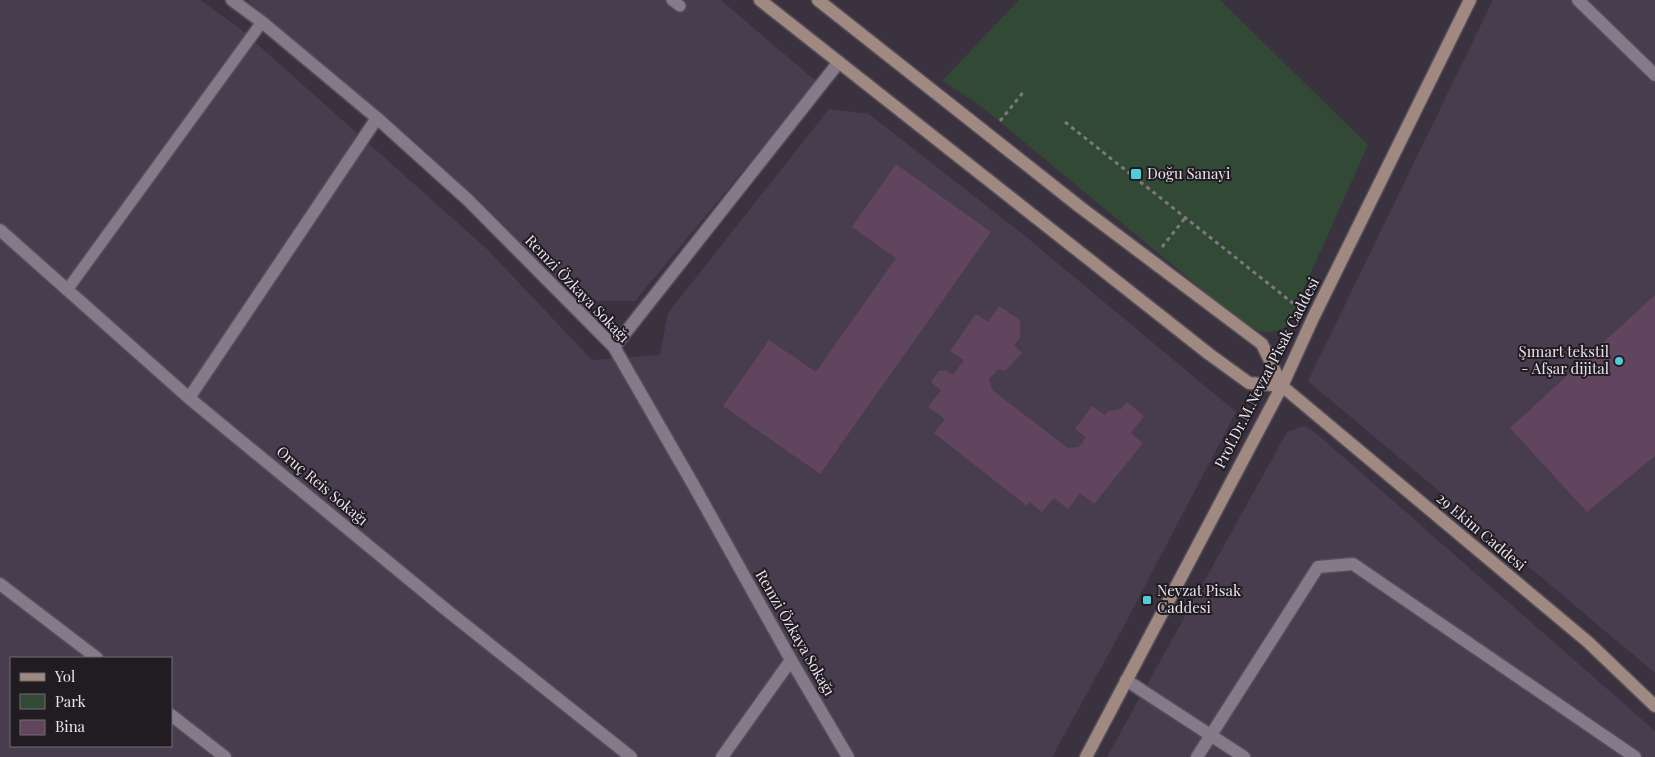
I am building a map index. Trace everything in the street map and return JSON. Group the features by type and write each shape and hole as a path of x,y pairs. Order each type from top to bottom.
{"main road":[{"path":"760,0 1215,359 1249,383 1282,386"},
{"path":"818,0 1080,207 1262,344 1282,386"},
{"name":"Prof.Dr.M.Nevzat Pisak Caddesi","path":"1086,757 1282,386 1313,318 1470,0"},
{"name":"29 Ekim Caddesi","path":"1282,386 1588,642 1655,706"}],"street":[{"name":"Remzi Özkaya Sokağı","path":"232,0 262,22 377,118 468,200 614,347 848,757"},
{"path":"1578,0 1655,75"},
{"path":"614,347 839,62"},
{"path":"189,398 377,118"},
{"name":"Oruç Reis Sokağı","path":"0,230 189,398 444,608 631,757"},
{"path":"1197,757 1318,567 1353,564 1635,757"},
{"path":"0,584 96,657"},
{"path":"722,757 791,660"},
{"path":"1126,680 1244,757"},
{"path":"172,716 226,757"}],"lane":[{"path":"67,290 262,22"}],"path":[{"path":"989,134 1025,90"},
{"path":"1065,122 1313,318"},
{"path":"1152,260 1185,218"}],"shaded area":[{"path":"0,0 200,0 238,27 488,250 592,360 660,355 668,313 829,109 869,114 1025,236 1236,412 1125,624 1052,757 0,757"},
{"path":"247,0 721,0 817,82 635,301 583,301"},
{"path":"1493,0 1655,0 1655,673 1308,381"},
{"path":"1304,426 1317,434 1655,731 1655,757 1107,757 1287,432"}],"green space":[{"path":"1019,0 1220,0 1368,145 1287,326 1274,331 1263,332 1240,321 977,103 942,81"}],"building":[{"path":"896,164 991,232 820,474 723,406 769,340 816,372 896,258 852,227"},
{"name":"Şımart tekstil - Afşar dijital","path":"1655,295 1655,456 1587,512 1510,428"},
{"path":"999,306 1020,320 1020,338 1014,345 1022,353 1005,371 998,369 989,379 992,390 1068,448 1079,447 1086,437 1075,429 1092,406 1105,415 1108,411 1121,409 1127,402 1144,416 1131,433 1143,443 1094,504 1080,493 1068,509 1054,498 1042,512 1029,502 1027,506 934,433 945,419 928,407 941,390 931,382 939,371 946,371 953,375 964,360 950,351 976,314 988,322"}],"place":[{"name":"Doğu Sanayi","path":"1136,174"},
{"name":"Şımart tekstil - Afşar dijital","path":"1619,361"},
{"name":"Nevzat Pisak Caddesi","path":"1147,600"}]}
